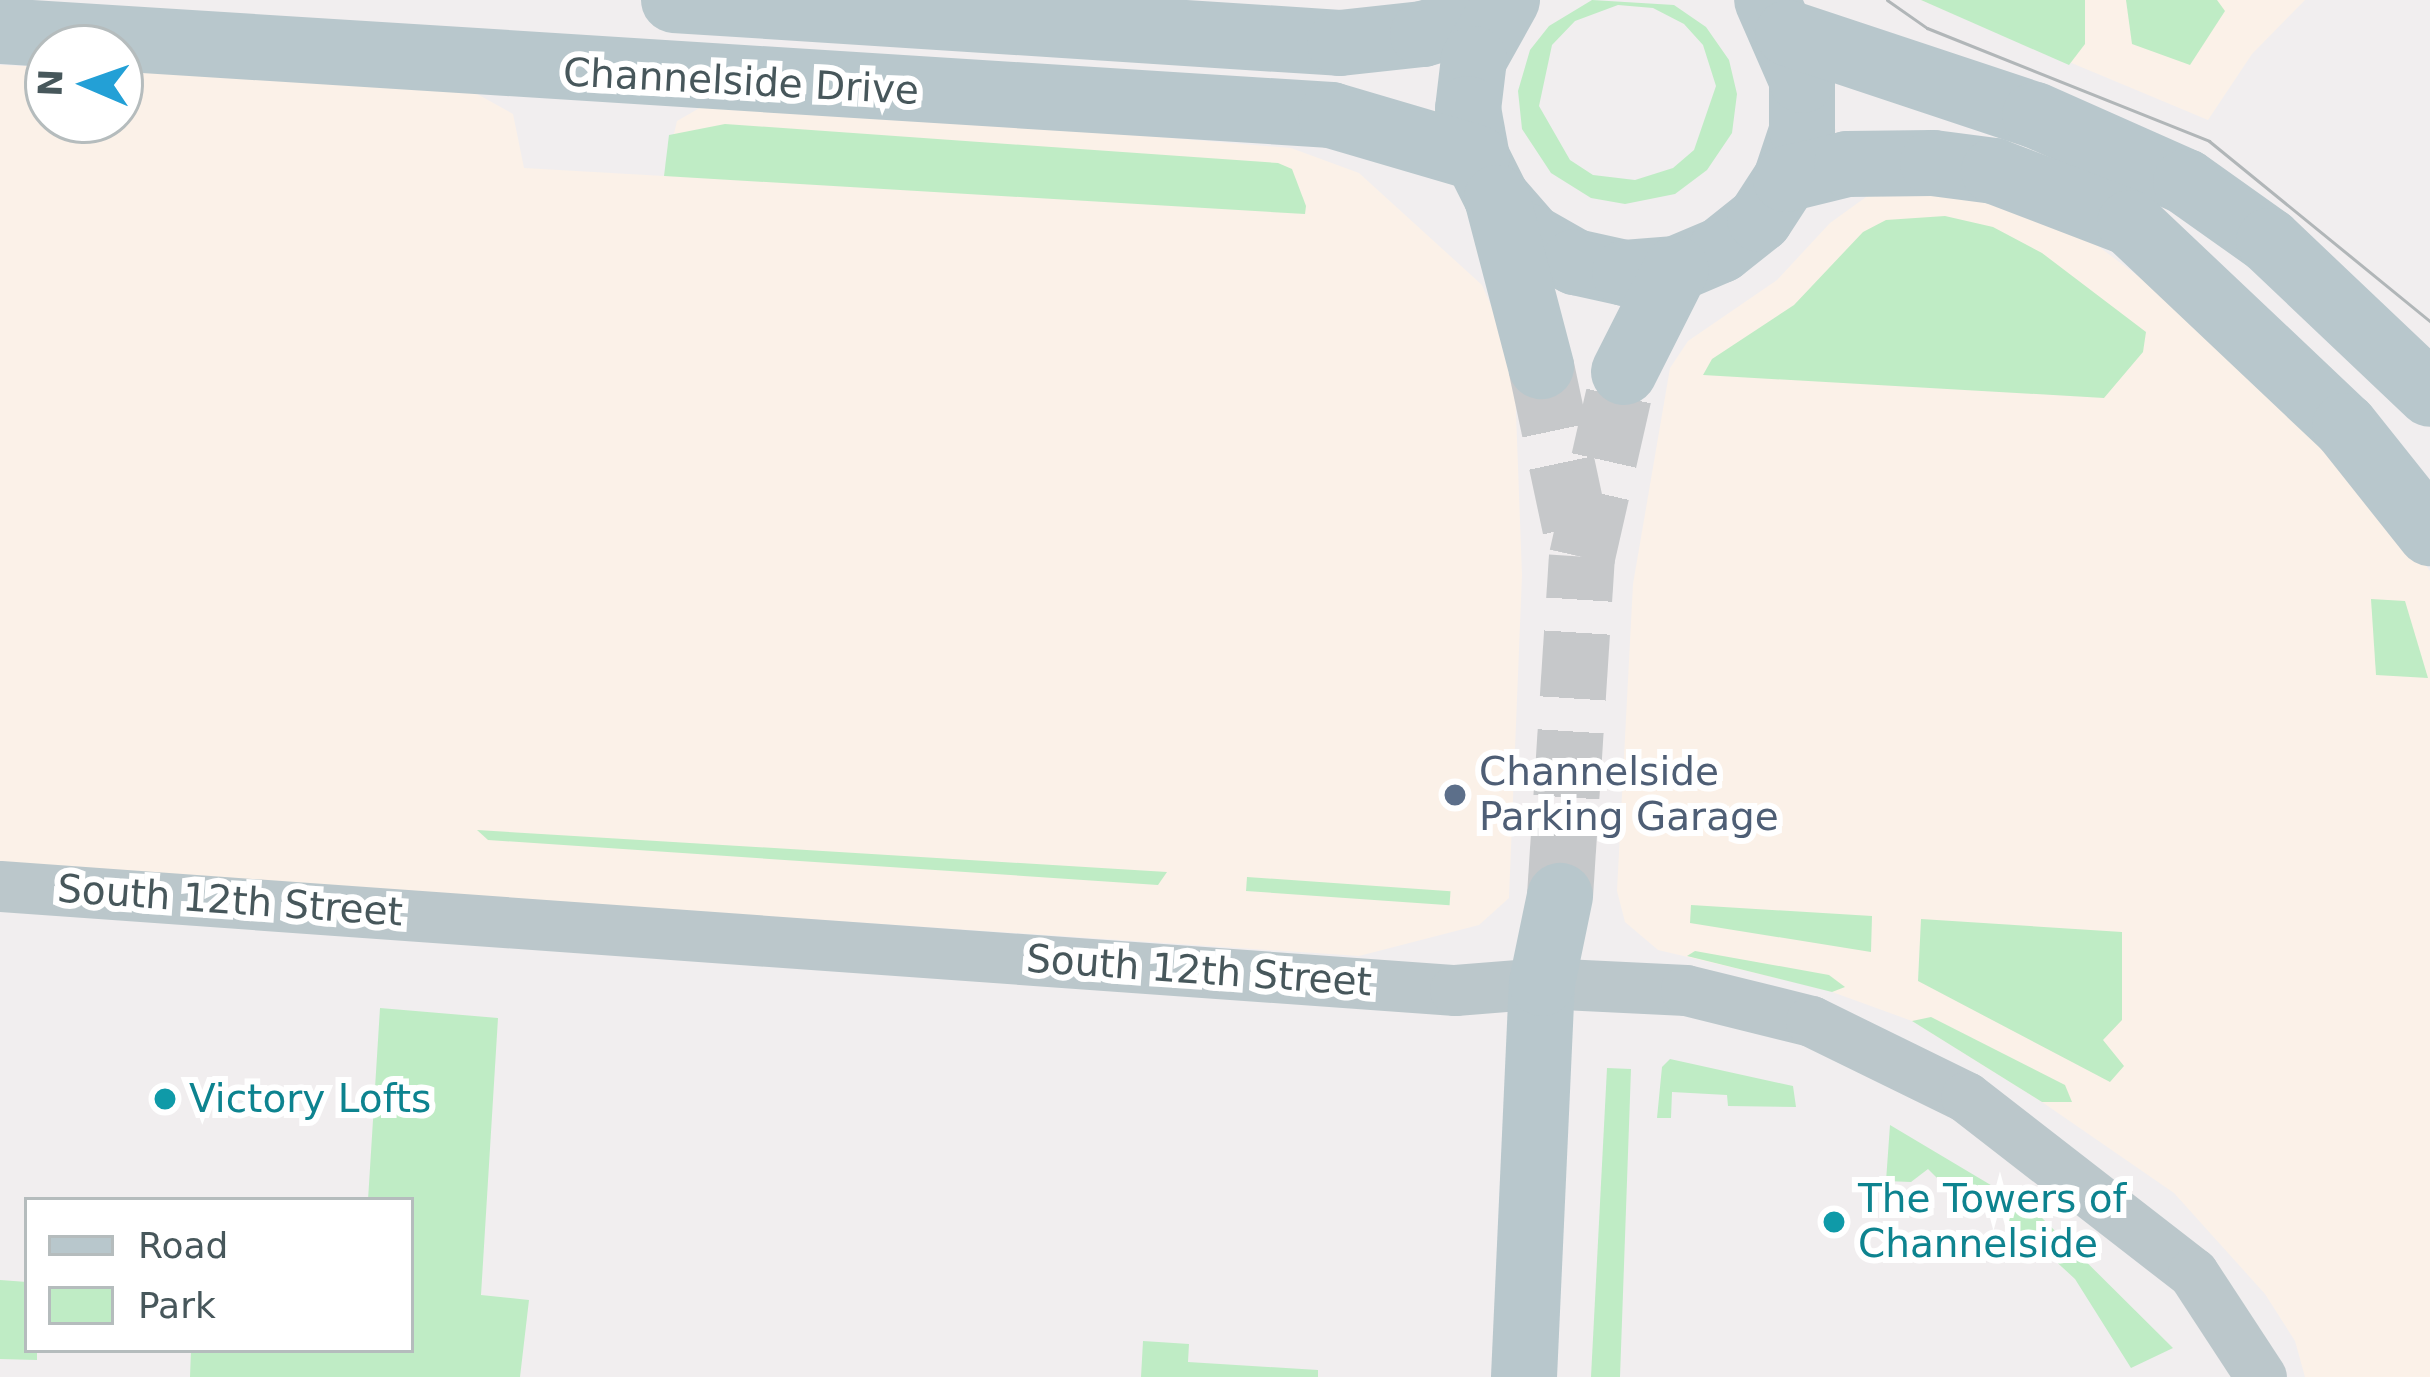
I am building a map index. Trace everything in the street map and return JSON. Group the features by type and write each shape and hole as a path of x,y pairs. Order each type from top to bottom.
{"main road":[{"name":"Channelside Drive","path":"674,0 1340,43 1423,34 1501,7"},
{"path":"1501,7 1474,58 1468,109 1541,366"},
{"path":"1487,178 1532,237 1575,262 1625,273 1676,268 1721,250 1760,220 1786,179 1802,131 1802,80 1777,16"},
{"path":"1777,16 2035,115 2186,182 2269,241 2430,394"},
{"name":"Channelside Drive","path":"0,32 1331,115 1487,178"},
{"path":"1786,179 1847,164 1951,165 2031,183 2130,223 2345,425 2430,533"},
{"path":"1624,372 1676,268"},
{"path":"1524,1377 1542,983 1560,896"}],"street":[{"name":"South 12th Street","path":"0,886 1455,990 1631,983 1748,1004 1811,1021 1928,1076 2063,1166 2192,1273 2261,1377"}],"shaded area":[{"path":"1921,0 2305,0 2252,54 2208,120"},
{"path":"0,65 24,66 24,144 144,144 144,71 470,90 513,114 524,168 664,176 677,121 703,106 742,102 1291,148 1359,173 1482,285 1514,358 1522,575 1509,898 1479,925 1359,956 0,865"},
{"path":"1921,178 2054,213 2295,394 2430,571 2430,1377 2305,1377 2295,1341 2265,1294 2174,1193 2042,1102 1912,1021 1824,989 1658,950 1625,922 1617,891 1633,584 1670,368 1688,341 1777,280 1830,223 1866,197"}],"green space":[{"path":"1592,0 1674,5 1706,27 1729,60 1737,94 1732,133 1707,170 1675,194 1625,204 1591,198 1551,173 1522,129 1518,91 1530,50 1549,26","holes":["1618,5 1653,8 1684,24 1703,45 1716,86 1694,150 1673,168 1635,180 1593,175 1570,160 1539,106 1552,45 1575,21"]},
{"path":"1921,0 2085,0 2085,44 2069,65"},
{"path":"2126,0 2217,0 2225,11 2190,65 2132,44"},
{"path":"725,124 1278,163 1292,169 1305,214 664,176 669,135"},
{"path":"1945,216 1993,227 2042,253 2146,332 2143,352 2104,398 1703,375 1712,359 1794,305 1863,232 1886,220"},
{"path":"2371,599 2405,601 2428,678 2376,675"},
{"path":"477,830 1167,872 1158,885 488,840"},
{"path":"1247,877 1451,891 1450,905 1246,891"},
{"path":"1691,905 1872,916 1871,952 1690,923"},
{"path":"1921,919 2122,932 2122,1020 2103,1040 2124,1066 2110,1082 1918,981"},
{"path":"1695,951 1829,975 1845,987 1832,992 1687,956"},
{"path":"380,1008 498,1018 481,1295 529,1300 520,1377 190,1377 191,1353 414,1353 414,1197 368,1197"},
{"path":"1931,1017 2065,1085 2072,1102 2042,1102 1912,1021"},
{"path":"1670,1059 1793,1086 1796,1107 1728,1106 1727,1095 1672,1092 1671,1118 1657,1118 1662,1067"},
{"path":"1607,1068 1631,1069 1620,1377 1591,1377"},
{"path":"1890,1125 2036,1212 2173,1348 2131,1368 2075,1279 1971,1193 1960,1201 1928,1169 1911,1182 1886,1181"},
{"path":"0,1280 24,1282 24,1353 37,1353 37,1360 0,1359"},
{"path":"1143,1341 1189,1344 1188,1362 1318,1370 1318,1377 1141,1377"}],"tunnel":[{"path":"1541,366 1577,536"},
{"path":"1560,896 1582,557 1624,372"}],"tram line":[{"path":"1887,0 1927,28 2209,141 2430,321"}],"place":[{"name":"Channelside Parking Garage","path":"1455,795"},
{"name":"Victory Lofts","path":"165,1099"},
{"name":"The Towers of Channelside","path":"1834,1222"}]}
